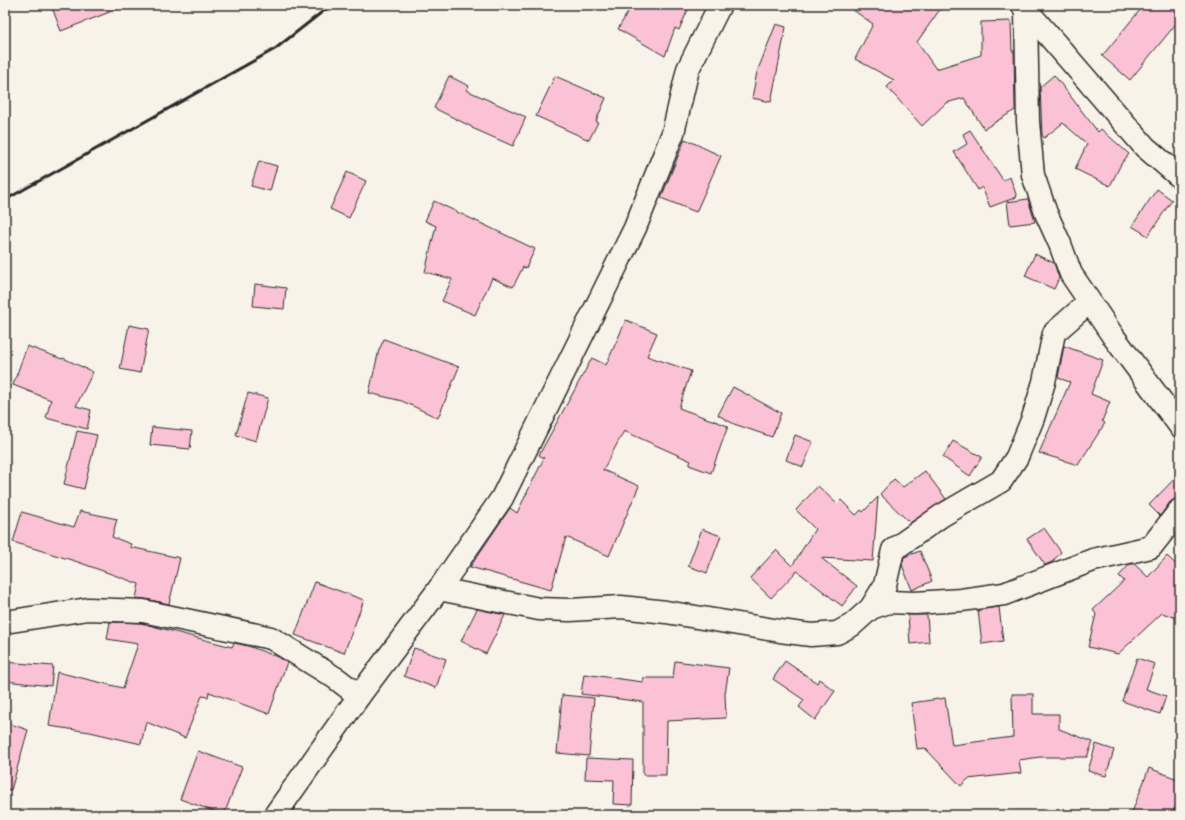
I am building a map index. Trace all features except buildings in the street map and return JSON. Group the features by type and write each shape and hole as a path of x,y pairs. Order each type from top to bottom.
{"street":[{"path":"274,815 359,696 439,589 502,498 635,228 673,133 688,69 720,5"},
{"path":"1024,8 1145,147 1180,177"},
{"path":"1024,8 1028,122 1033,175 1046,213 1071,274 1113,336 1180,426"},
{"path":"439,589 540,609 570,610 621,607 666,612 811,635 837,633 852,625 871,608 885,585 893,550 941,516 1001,481 1018,457 1032,418 1044,382 1054,333 1090,302"},
{"path":"871,608 889,602 915,603 961,600 1004,594 1093,560 1151,547 1180,510"},
{"path":"5,622 88,609 143,612 271,638 337,679 359,696"}],"railway":[{"path":"5,200 275,49 331,5"}]}
